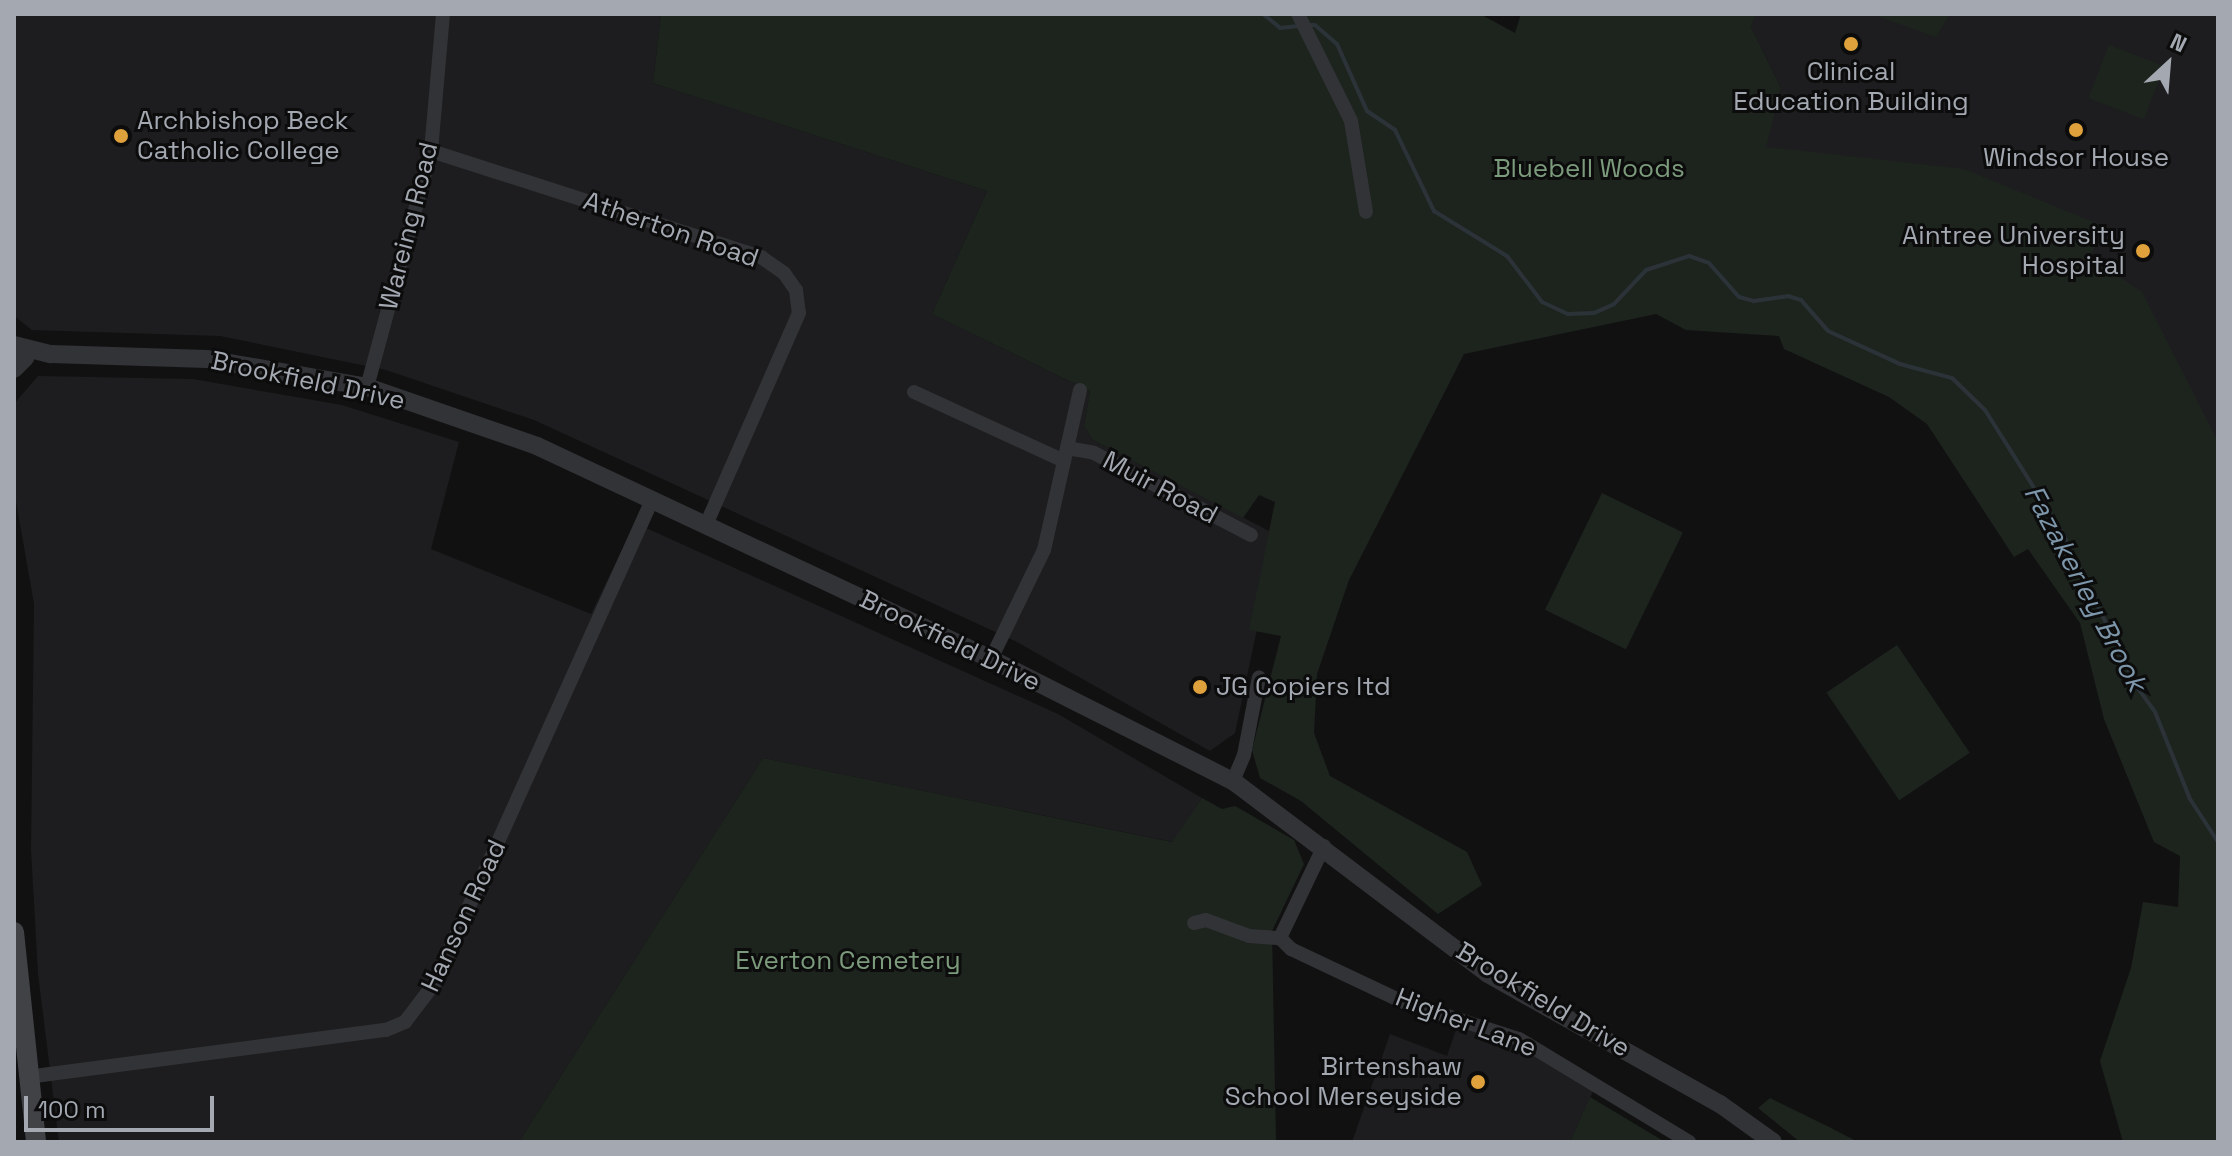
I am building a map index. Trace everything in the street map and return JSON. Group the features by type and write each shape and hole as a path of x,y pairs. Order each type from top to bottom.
{"main road":[{"path":"14,932 36,1142"}],"street":[{"name":"Wareing Road","path":"367,387 431,151 443,14"},
{"path":"1298,14 1351,121 1366,212"},
{"name":"Atherton Road","path":"431,151 761,257 784,273 796,290 799,313 706,525"},
{"name":"Brookfield Drive","path":"20,353 207,359 367,387 519,438 991,659 1233,781 1324,846 1488,974 1720,1104 1773,1142"},
{"name":"Muir Road","path":"991,659 1044,550 1080,390"},
{"name":"Muir Road","path":"914,392 1066,455 1094,453 1251,535"},
{"name":"Hanson Road","path":"27,1077 386,1030 405,1022 434,984 652,500"},
{"path":"1233,781 1244,755 1259,677"},
{"path":"1280,938 1324,846"},
{"name":"Higher Lane","path":"1194,923 1206,920 1249,936 1280,938 1291,949 1401,1001 1519,1039 1689,1142"}],"shaded area":[{"path":"14,14 661,14 653,83 987,191 932,314 1090,391 1084,426 1093,440 1277,535 1235,733 1210,751 1015,641 534,420 386,370 220,336 32,330 14,316"},
{"name":"Aintree University Hospital","path":"1756,14 2218,14 2218,442 1761,162 1781,88 1751,27"},
{"path":"38,376 193,379 342,405 459,442 431,549 591,614 635,523 1058,714 1202,798 1173,842 763,758 519,1142 59,1142 38,974 31,850 34,604 14,490 14,404"},
{"name":"Birtenshaw School Merseyside","path":"1458,1024 1516,1044 1594,1089 1570,1142 1352,1142 1390,1034 1447,1056"}],"green space":[{"name":"Bluebell Woods","path":"661,14 1480,14 1515,33 1521,14 1756,14 1751,27 1781,88 1766,147 1964,169 2103,226 2090,258 2142,292 2218,442 2218,1142 2123,1142 2100,1061 2131,968 2143,902 2178,907 2180,856 2154,842 2104,719 2080,623 2028,549 2014,557 1927,424 1889,397 1784,349 1779,336 1686,330 1656,314 1464,354 1349,580 1317,674 1314,733 1330,776 1467,852 1482,885 1438,914 1301,801 1260,778 1252,750 1281,636 1249,630 1275,502 1259,495 1243,518 1093,440 1084,426 1090,391 932,314 987,191 653,83"},
{"path":"1871,14 1948,14 1948,17 1936,37"},
{"path":"2109,45 2164,66 2144,119 2089,98"},
{"path":"1602,493 1683,532 1626,649 1545,610"},
{"path":"1897,645 1970,753 1899,800 1827,693"},
{"name":"Everton Cemetery","path":"763,758 1172,842 1202,798 1222,809 1235,806 1294,840 1304,864 1272,931 1276,1142 519,1142"},
{"path":"1590,1097 1665,1142 1570,1142"},
{"path":"1770,1098 1858,1142 1800,1142 1758,1108"}],"waterway":[{"name":"Fazakerley Brook","path":"1263,14 1280,28 1299,26"},
{"name":"Fazakerley Brook","path":"1308,25 1315,25 1337,44 1367,111 1395,130 1434,211 1507,256 1542,302 1568,314 1594,313 1614,304 1646,270 1689,256 1709,263 1739,297 1754,301 1788,296 1801,300 1828,331 1900,364 1952,378 1985,410 2063,534 2137,687 2155,712 2190,799 2218,842"}],"place":[{"name":"Clinical Education Building","path":"1851,44"},
{"name":"Windsor House","path":"2076,130"},
{"name":"Archbishop Beck Catholic College","path":"121,136"},
{"name":"Aintree University Hospital","path":"2143,251"},
{"name":"JG Copiers ltd","path":"1200,687"},
{"name":"Birtenshaw School Merseyside","path":"1478,1082"}]}
